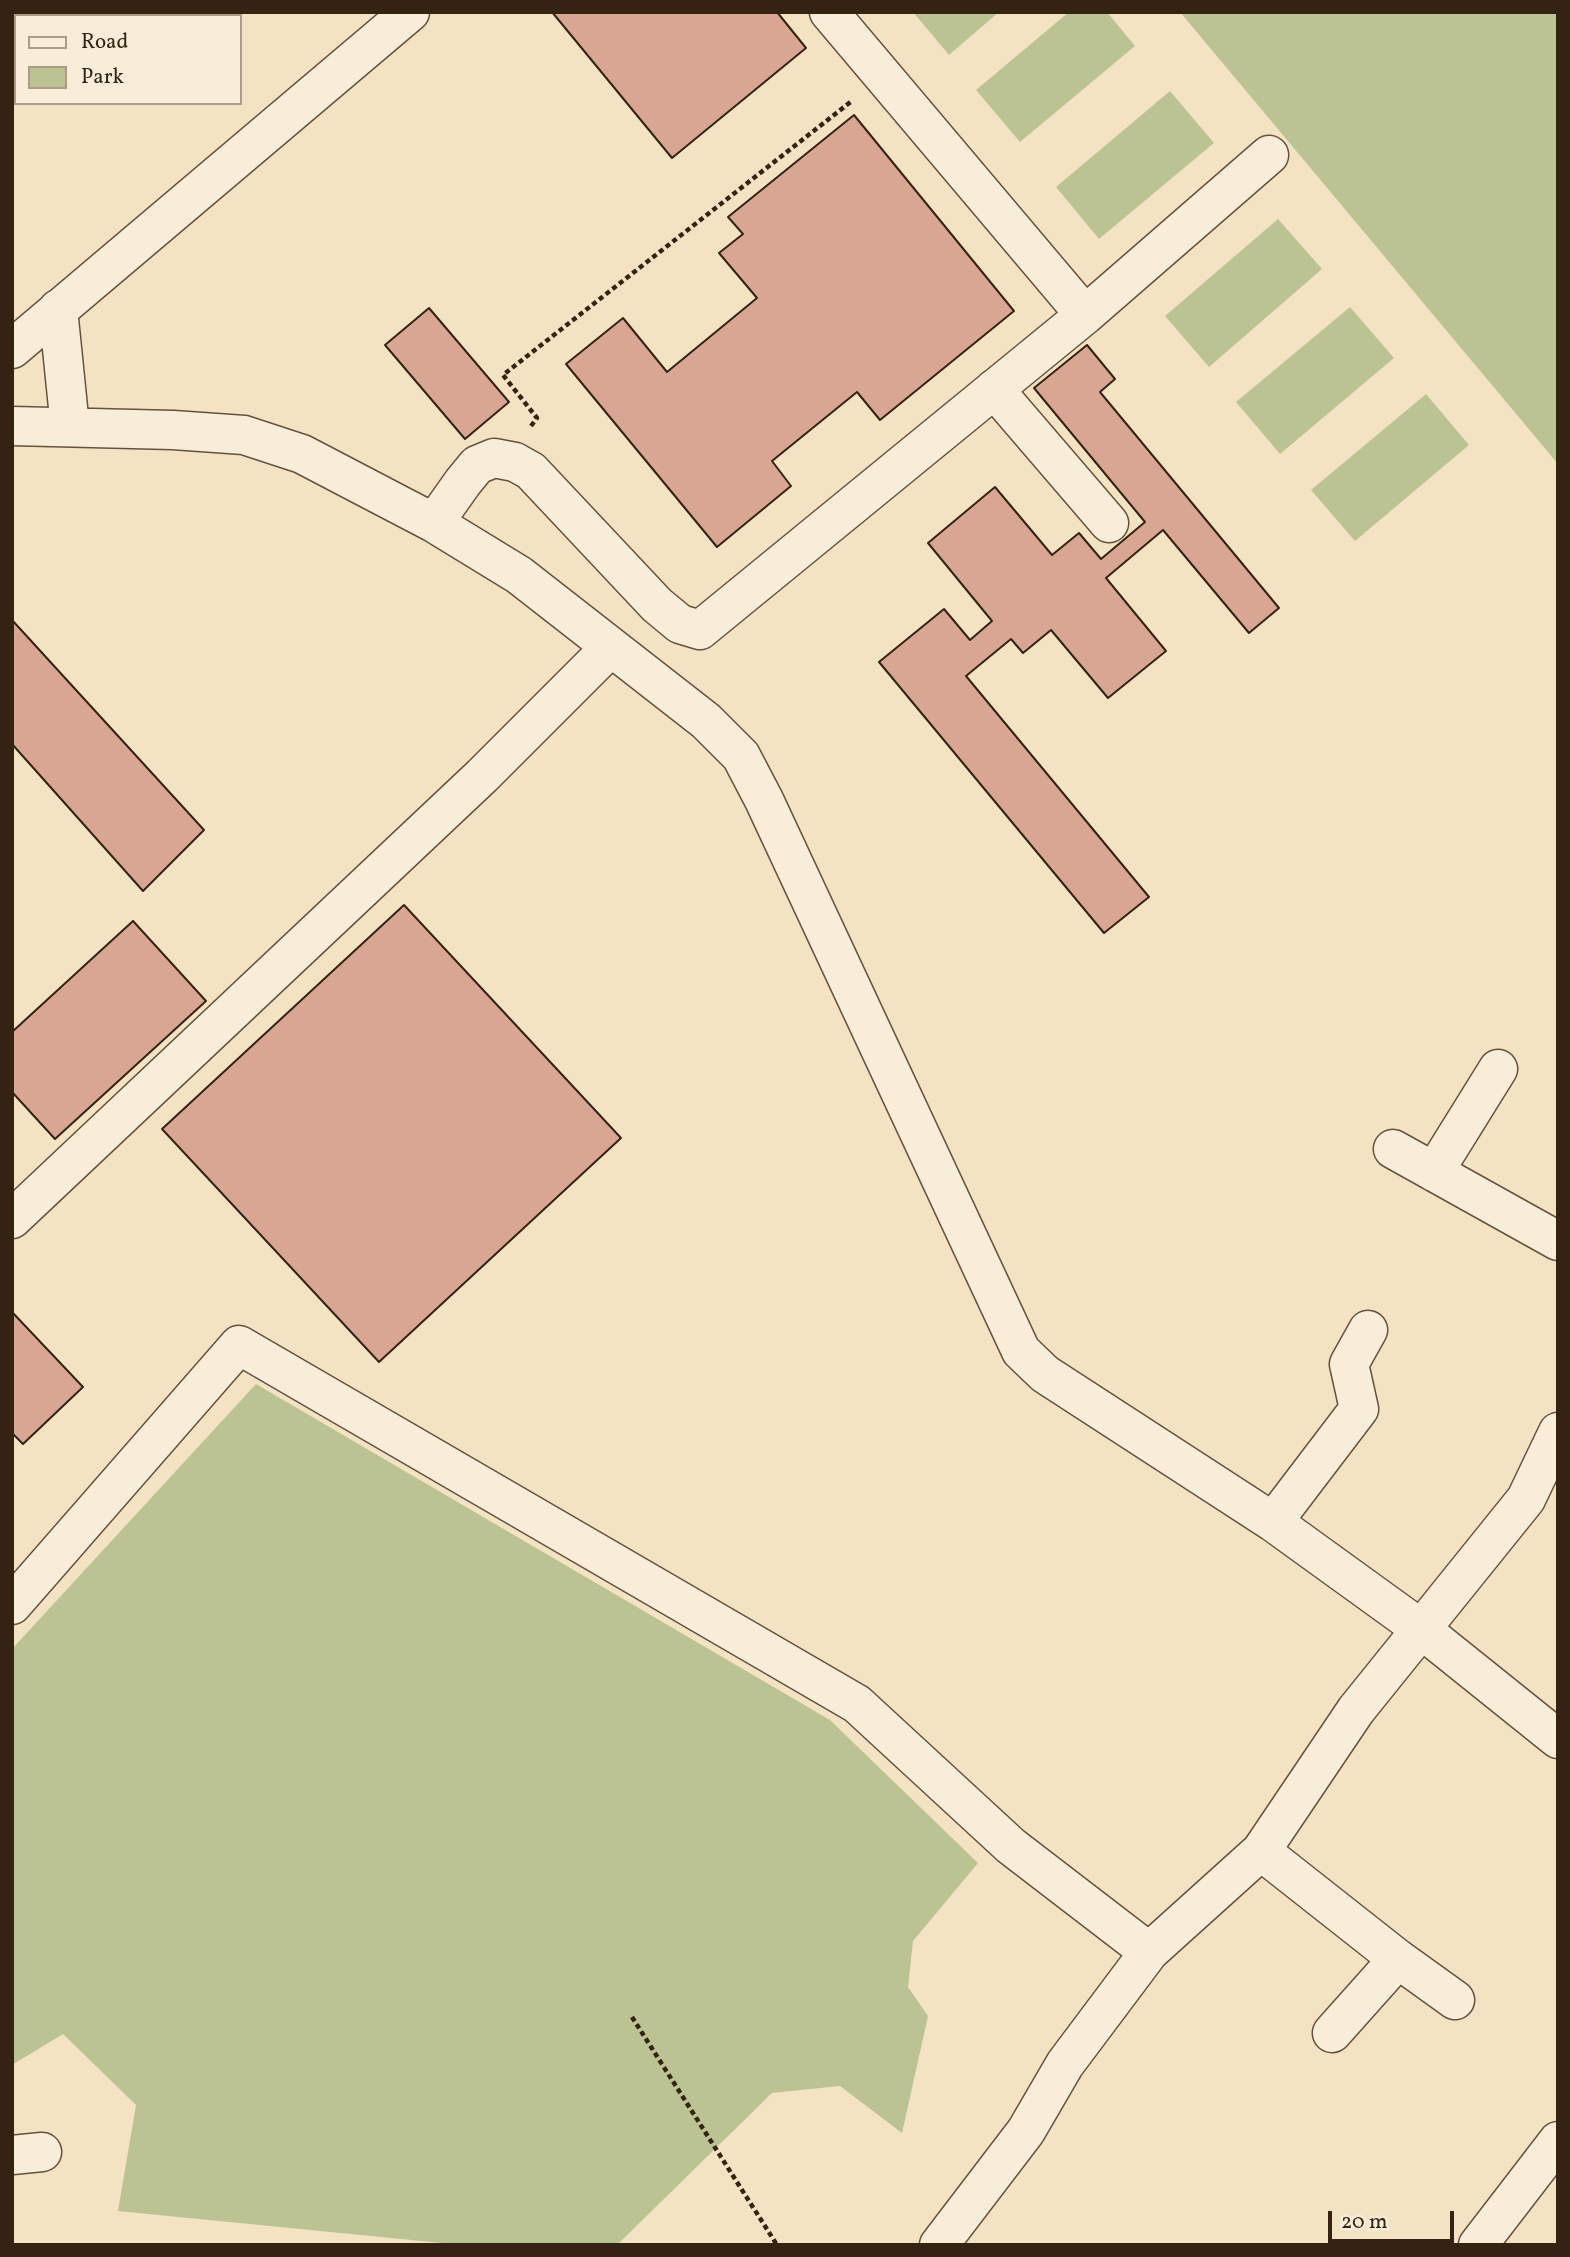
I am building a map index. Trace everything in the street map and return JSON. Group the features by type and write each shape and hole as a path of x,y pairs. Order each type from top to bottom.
{"street":[{"path":"12,349 410,12"},
{"path":"829,12 1085,315"},
{"path":"434,523 477,465 494,458 515,461 531,471 657,605 680,624 701,630 1085,315 1269,155"},
{"path":"58,309 69,427"},
{"path":"994,389 1108,523"},
{"path":"12,426 173,430 244,435 302,454 434,523 519,575 706,721 741,756 770,812 1021,1351 1045,1374 1273,1522 1421,1629 1558,1739"},
{"path":"12,1219 482,776 611,647"},
{"path":"1434,1172 1498,1069"},
{"path":"1393,1149 1558,1241"},
{"path":"1273,1522 1359,1409 1349,1364 1368,1330"},
{"path":"12,1605 239,1345 857,1703 1011,1846 1149,1952"},
{"path":"939,2245 1026,2131 1065,2064 1149,1952 1261,1851 1356,1710 1526,1500 1558,1432"},
{"path":"1261,1851 1398,1959 1455,2000"},
{"path":"1332,2033 1398,1959"},
{"path":"1478,2245 1558,2141"}],"path":[{"path":"506,460 537,418 503,375 883,76"},
{"path":"632,2017 777,2245"}],"green space":[{"path":"913,12 999,12 949,55"},
{"path":"1069,12 1107,12 1135,46 1020,142 976,90"},
{"path":"1180,12 1558,12 1558,464"},
{"path":"1170,91 1214,143 1099,239 1056,187"},
{"path":"1278,219 1322,269 1209,367 1165,316"},
{"path":"1350,307 1394,358 1280,454 1236,402"},
{"path":"1426,394 1469,445 1355,541 1311,490"},
{"path":"256,1384 830,1720 978,1863 913,1941 908,1987 928,2016 902,2133 840,2086 772,2093 617,2245 462,2245 118,2211 136,2105 63,2034 12,2065 12,1649"}],"building":[{"path":"552,12 777,12 806,48 672,158"},
{"path":"854,115 1014,311 880,420 857,392 772,461 791,486 717,547 566,364 623,318 667,372 757,298 719,253 743,234 728,217"},
{"path":"429,308 509,402 465,439 385,345"},
{"path":"1087,345 1115,379 1100,392 1279,608 1249,633 1163,530 1106,578 1166,651 1108,698 1051,630 1023,653 1011,639 966,676 1149,897 1104,933 879,662 944,609 970,640 992,621 928,543 995,487 1052,555 1079,533 1101,559 1145,522 1034,388"},
{"path":"12,620 204,830 143,891 12,744"},
{"path":"404,905 621,1138 379,1362 162,1129"},
{"path":"133,921 206,1001 55,1139 12,1092 12,1032"},
{"path":"12,1312 83,1387 23,1444 12,1433"}]}
